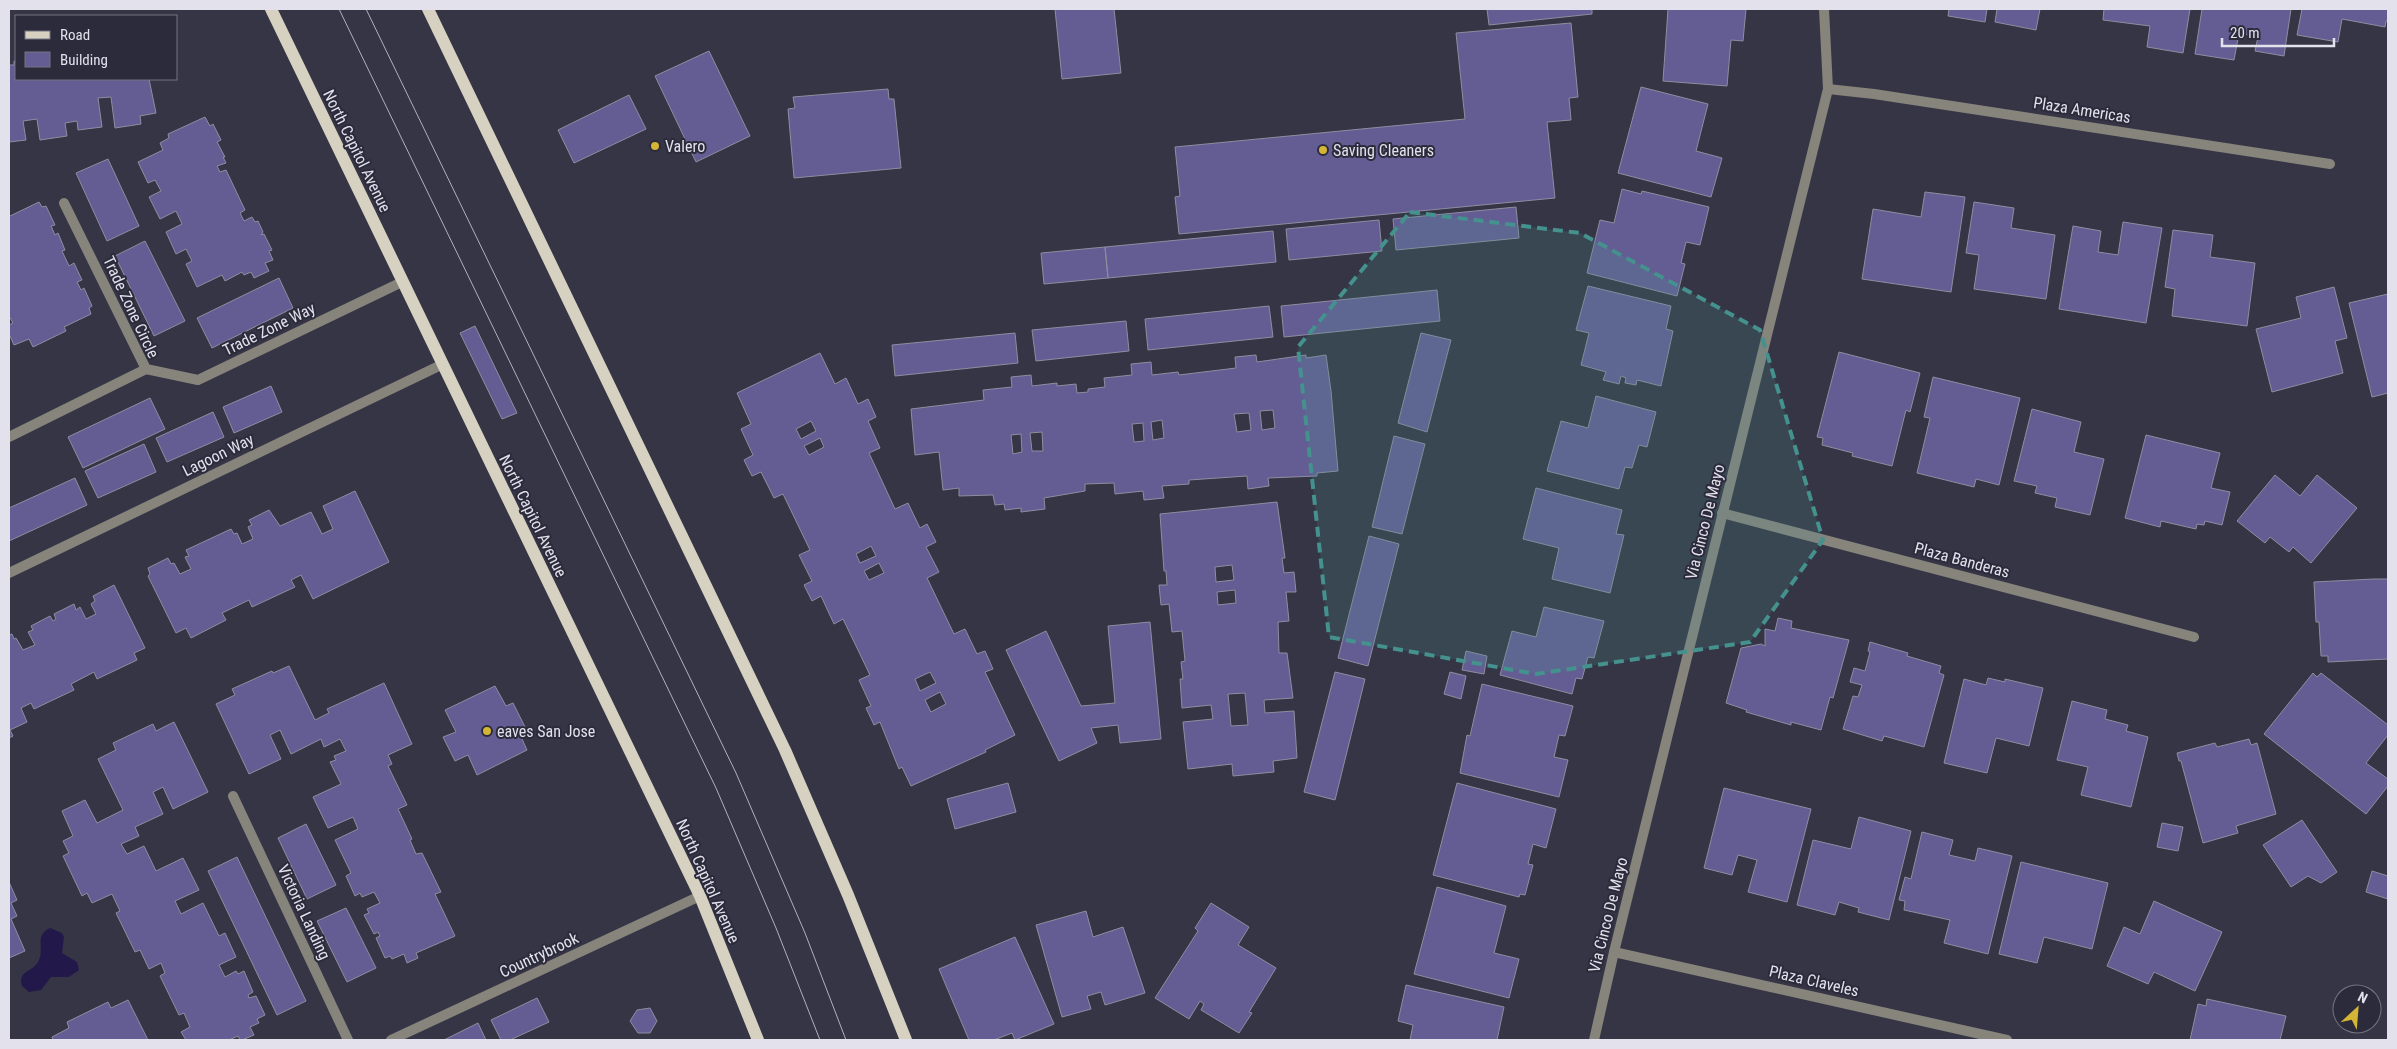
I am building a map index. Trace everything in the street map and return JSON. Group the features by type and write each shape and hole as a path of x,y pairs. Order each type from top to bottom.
{"main road":[{"name":"North Capitol Avenue","path":"271,9 441,365 700,896 758,1040"},
{"path":"428,9 785,750 848,895 906,1040"}],"street":[{"name":"Via Cinco De Mayo","path":"1594,1040 1722,513 1828,90 1824,9"},
{"name":"Plaza Americas","path":"1828,90 1884,95 2330,164"},
{"name":"Trade Zone Circle","path":"9,437 146,369 64,203"},
{"name":"Trade Zone Way","path":"146,369 198,380 402,282"},
{"name":"Lagoon Way","path":"9,574 441,365"},
{"name":"Plaza Banderas","path":"1722,513 2194,637"},
{"name":"Victoria Landing","path":"233,796 348,1040"},
{"name":"Countrybrook","path":"392,1040 700,896"},
{"name":"Plaza Claveles","path":"1614,952 2007,1040"}],"highlighted area":[{"path":"1410,212 1580,233 1760,330 1823,540 1750,642 1536,674 1329,637 1298,347"}],"shaded area":[{"path":"50,928 62,933 64,937 62,953 77,962 79,970 69,977 51,977 41,990 29,992 22,986 22,977 23,974 38,962 41,952 42,935"}],"building":[{"path":"1055,9 1114,9 1121,73 1062,79"},
{"path":"1487,9 1592,9 1592,14 1489,25"},
{"path":"1668,9 1746,9 1743,41 1731,40 1727,86 1663,81"},
{"path":"1949,9 1987,9 1985,22 1948,16"},
{"path":"1997,9 2040,9 2036,30 1995,22"},
{"path":"2104,9 2190,9 2183,53 2147,47 2150,26 2103,20"},
{"path":"2202,9 2291,9 2284,56 2255,51 2258,37 2239,33 2234,60 2195,54"},
{"path":"2302,9 2388,9 2388,21 2386,21 2385,27 2342,19 2338,42 2297,35"},
{"path":"1571,23 1578,97 1569,98 1571,120 1547,122 1555,198 1179,234 1175,197 1180,196 1175,147 1465,119 1456,33"},
{"path":"709,51 750,136 696,162 655,76"},
{"path":"15,61 15,80 149,80 156,113 140,116 141,124 115,128 111,97 98,98 102,127 78,130 77,121 65,123 67,136 40,140 37,119 23,121 26,140 9,142 9,65 14,65"},
{"path":"1641,87 1708,104 1696,151 1722,158 1711,197 1618,173"},
{"path":"888,89 889,99 894,99 901,168 794,178 788,109 795,108 793,97"},
{"path":"629,95 646,129 574,163 558,130"},
{"path":"205,117 210,126 213,124 221,140 217,142 226,163 217,166 220,172 226,170 245,210 240,213 244,221 252,217 255,222 258,221 263,232 261,235 264,234 272,250 269,251 273,260 265,263 269,271 254,278 251,272 244,275 242,272 225,281 222,275 197,287 186,264 192,261 186,249 176,254 166,232 182,224 176,211 160,219 149,197 161,191 155,180 148,183 138,162 163,150 160,143 169,138 168,134"},
{"path":"108,159 139,226 107,241 76,173"},
{"path":"1622,189 1641,194 1642,191 1709,207 1700,245 1686,242 1681,263 1685,264 1677,296 1587,273 1600,220 1614,223"},
{"path":"1925,192 1965,197 1951,292 1862,279 1873,209 1921,217"},
{"path":"39,202 42,207 46,206 55,225 51,226 55,235 58,233 65,250 62,251 69,266 74,263 82,280 77,282 81,290 84,288 92,306 89,308 91,314 64,327 66,331 33,347 29,339 14,345 9,334 9,325 13,323 9,316 9,214 10,216"},
{"path":"1974,202 2014,208 2011,228 2055,235 2046,299 1974,289 1979,255 1966,253"},
{"path":"1516,207 1519,238 1396,250 1393,219"},
{"path":"1379,220 1382,251 1289,260 1286,229"},
{"path":"2123,222 2162,228 2146,323 2059,309 2073,226 2101,231 2098,252 2118,255"},
{"path":"2173,230 2213,235 2210,257 2255,263 2247,326 2172,316 2175,289 2165,287"},
{"path":"1273,231 1276,262 1108,278 1105,247"},
{"path":"145,241 185,321 154,336 115,256"},
{"path":"1105,247 1108,278 1044,284 1041,253"},
{"path":"279,278 293,308 212,348 197,318"},
{"path":"1588,286 1671,306 1666,329 1673,331 1661,386 1637,380 1636,385 1625,383 1626,378 1621,376 1619,384 1603,380 1606,372 1581,365 1589,333 1576,330"},
{"path":"2334,287 2347,338 2335,341 2343,373 2272,392 2256,329 2301,318 2296,297"},
{"path":"1437,290 1440,321 1284,337 1281,306"},
{"path":"2388,294 2388,393 2372,397 2349,303"},
{"path":"1269,306 1273,337 1148,350 1145,319"},
{"path":"1126,321 1129,351 1036,361 1032,330"},
{"path":"475,326 517,413 502,419 460,333"},
{"path":"1015,333 1018,363 895,376 892,345"},
{"path":"1421,333 1451,340 1427,432 1398,423"},
{"path":"1839,352 1920,373 1910,412 1906,410 1892,466 1852,456 1853,453 1822,445 1823,438 1817,437"},
{"path":"820,353 835,384 846,378 858,404 868,399 876,417 868,421 880,448 869,453 895,509 908,503 920,528 927,524 936,542 926,547 939,572 927,578 954,634 965,629 977,654 985,651 993,669 985,672 1015,735 985,750 986,752 911,786 902,767 899,769 880,722 874,725 866,708 871,706 859,680 870,675 843,619 834,624 821,596 812,601 804,585 812,581 799,555 810,550 783,494 774,498 761,472 752,476 744,460 753,455 741,429 751,424 737,393","holes":["811,421 816,431 801,439 796,429","820,438 824,447 809,455 804,446","871,546 876,556 860,563 856,554","879,563 884,573 869,580 864,571","930,672 936,683 920,691 915,679","940,692 946,704 931,712 925,700"]},
{"path":"1256,355 1257,362 1306,355 1306,358 1326,355 1338,471 1317,473 1317,476 1268,478 1269,486 1248,489 1247,476 1189,480 1189,484 1162,486 1164,498 1144,500 1143,491 1115,494 1114,483 1085,484 1085,491 1044,498 1045,509 1021,512 1021,508 1005,510 1004,504 995,505 993,495 959,496 959,488 943,490 939,452 915,455 911,409 984,400 983,390 1012,387 1011,377 1031,375 1032,386 1057,383 1057,386 1076,384 1077,393 1088,392 1088,389 1105,387 1104,378 1132,375 1131,364 1151,362 1152,375 1178,372 1179,375 1236,368 1235,357","holes":["1273,410 1275,428 1262,430 1260,411","1249,413 1251,430 1237,432 1234,414","1162,420 1164,438 1153,440 1151,422","1143,423 1144,441 1134,442 1132,424","1042,432 1043,451 1032,451 1030,433","1021,434 1022,452 1013,454 1011,435"]},
{"path":"1933,377 2020,398 1999,485 1976,479 1974,487 1917,473 1930,418 1924,417"},
{"path":"271,386 282,412 234,433 223,407"},
{"path":"1596,396 1656,412 1647,447 1639,445 1632,468 1625,467 1619,489 1547,471 1561,421 1588,428"},
{"path":"150,398 165,429 83,468 68,437"},
{"path":"2032,409 2081,422 2074,452 2104,459 2090,515 2055,507 2057,498 2035,493 2037,486 2014,481"},
{"path":"213,412 224,437 167,462 156,438"},
{"path":"2146,435 2220,453 2211,488 2230,492 2222,525 2205,521 2204,525 2197,524 2196,529 2161,521 2160,527 2125,518"},
{"path":"1394,436 1425,444 1402,534 1372,527"},
{"path":"144,444 156,472 98,498 85,471"},
{"path":"2275,475 2300,496 2317,475 2357,508 2311,563 2293,547 2289,552 2270,537 2265,543 2237,521"},
{"path":"75,478 87,505 9,541 9,508"},
{"path":"1536,488 1622,510 1616,534 1624,535 1610,593 1552,579 1559,548 1523,539"},
{"path":"355,491 389,562 313,599 301,575 291,580 295,587 252,607 249,600 222,613 226,620 191,638 186,628 176,633 148,576 150,574 148,568 168,558 171,564 174,563 180,574 191,569 185,557 189,556 186,550 231,529 234,534 237,533 242,544 253,539 248,527 252,525 249,520 269,510 280,526 311,512 322,534 333,529 323,506"},
{"path":"1277,502 1285,558 1282,558 1284,573 1294,572 1296,592 1286,592 1289,621 1278,622 1279,653 1287,653 1293,698 1264,700 1265,713 1294,711 1297,758 1273,761 1274,772 1233,776 1232,764 1188,769 1183,722 1213,719 1211,705 1182,708 1180,679 1183,679 1181,662 1185,661 1182,631 1172,632 1169,604 1161,605 1159,585 1167,585 1166,571 1164,571 1160,514","holes":["1232,565 1234,580 1216,582 1215,567","1235,590 1236,603 1218,605 1217,592","1245,693 1248,725 1231,726 1228,694"]},
{"path":"1369,536 1399,544 1368,666 1338,658"},
{"path":"2388,579 2388,659 2328,662 2328,656 2321,656 2319,622 2316,622 2314,582"},
{"path":"114,585 145,648 134,653 137,660 97,679 94,672 71,684 74,690 34,709 31,703 21,708 27,722 10,730 13,736 9,738 9,635 12,634 14,639 16,638 23,650 35,645 28,632 33,630 31,626 50,616 53,621 56,619 54,614 74,604 76,610 80,607 86,619 96,614 91,604 95,601 93,596"},
{"path":"1544,607 1604,621 1594,658 1588,657 1582,679 1576,678 1572,694 1500,675 1512,631 1536,637"},
{"path":"1778,618 1792,621 1791,628 1849,640 1833,698 1830,697 1821,730 1791,722 1791,725 1746,712 1747,710 1726,703 1741,648 1761,644 1765,646 1765,629 1775,631"},
{"path":"1150,622 1161,739 1120,743 1118,725 1091,728 1097,743 1059,761 1006,650 1046,631 1081,706 1115,703 1108,626"},
{"path":"1870,642 1908,653 1907,656 1941,666 1939,673 1944,675 1924,747 1884,736 1882,741 1843,729 1853,696 1858,697 1862,685 1850,682 1854,668 1865,671 1870,652 1868,651"},
{"path":"1466,651 1487,656 1484,674 1462,670"},
{"path":"289,666 315,720 329,713 327,709 384,683 412,744 388,755 392,764 388,766 407,805 398,809 412,839 410,840 416,854 422,853 441,892 435,894 455,936 416,953 418,958 407,963 404,954 392,959 390,956 385,958 376,938 380,936 378,932 374,934 364,915 369,913 367,909 380,903 374,892 362,897 360,893 355,896 346,876 351,873 335,840 358,829 353,817 328,828 313,797 341,784 330,762 336,760 334,756 346,751 340,739 324,747 321,739 291,754 280,730 270,735 281,759 249,774 216,704 235,695 232,689 272,671 273,673"},
{"path":"1335,672 1365,679 1335,800 1304,792"},
{"path":"1450,672 1466,676 1461,699 1444,694"},
{"path":"2313,673 2317,677 2321,673 2388,725 2388,735 2366,763 2388,779 2388,786 2366,814 2264,734"},
{"path":"1988,678 2005,682 2005,679 2043,688 2029,746 1996,738 1987,773 1944,763 1964,679 1986,685"},
{"path":"1482,684 1573,706 1565,736 1559,735 1554,757 1568,760 1559,797 1460,773 1467,735 1470,736"},
{"name":"eaves San Jose","path":"495,686 506,706 513,703 525,727 518,730 527,750 477,775 468,755 455,761 443,737 456,732 445,710"},
{"path":"2072,701 2107,710 2105,719 2128,725 2126,731 2148,737 2131,807 2081,795 2088,767 2057,760"},
{"path":"174,722 208,792 173,809 163,787 153,792 163,814 135,827 139,836 121,844 127,854 144,846 156,871 183,858 199,890 175,901 181,914 203,903 219,936 225,933 236,957 219,965 225,977 236,971 238,974 244,971 253,992 248,995 249,998 256,996 265,1015 257,1019 259,1023 250,1027 254,1035 242,1040 238,1036 229,1040 186,1040 181,1032 190,1027 184,1013 179,1015 160,976 165,973 161,963 149,969 140,950 135,952 116,913 120,911 112,894 92,903 87,893 82,896 63,856 69,853 63,841 73,836 62,811 85,800 97,823 123,810 98,759 116,750 113,743 153,724 156,731"},
{"path":"2249,739 2251,745 2257,743 2276,814 2236,826 2238,833 2203,843 2181,761 2179,761 2177,753 2215,743 2217,747"},
{"path":"1008,783 1016,812 955,829 947,799"},
{"path":"1457,783 1556,809 1546,848 1533,844 1528,864 1533,865 1525,895 1520,894 1519,897 1433,875"},
{"path":"1724,788 1811,809 1787,902 1748,892 1757,860 1738,855 1732,875 1704,868"},
{"path":"1859,817 1911,831 1889,920 1858,912 1859,908 1839,902 1835,915 1797,905 1813,840 1851,849"},
{"path":"2302,820 2337,872 2321,883 2308,876 2291,887 2263,845"},
{"path":"2162,823 2183,827 2178,851 2157,847"},
{"path":"306,824 336,885 307,899 278,838"},
{"path":"1922,832 1953,840 1949,855 1975,861 1978,848 2012,856 1988,954 1944,943 1950,920 1904,910 1905,901 1899,900 1905,877 1911,879"},
{"path":"237,857 306,1001 277,1015 208,871"},
{"path":"2021,862 2108,883 2092,949 2044,937 2037,963 1999,954"},
{"path":"2372,871 2388,876 2388,899 2366,892"},
{"path":"9,882 17,900 11,903 17,916 11,919 25,951 9,958"},
{"path":"1437,887 1506,906 1494,953 1519,959 1509,998 1414,974"},
{"path":"2154,901 2222,932 2195,991 2154,972 2148,984 2107,966 2124,927 2140,934"},
{"path":"1211,903 1249,927 1238,945 1276,968 1249,1012 1252,1013 1239,1033 1201,1010 1204,1004 1200,1001 1189,1019 1155,998 1198,931 1195,928"},
{"path":"346,908 376,968 347,982 317,921"},
{"path":"1086,911 1093,937 1123,927 1145,993 1105,1005 1101,992 1087,996 1091,1009 1062,1017 1036,925"},
{"path":"1015,937 1054,1024 1015,1040 1012,1033 994,1040 969,1040 939,969"},
{"path":"1406,985 1504,1007 1497,1040 1410,1040 1413,1025 1398,1021"},
{"path":"537,998 549,1022 510,1040 501,1040 491,1020"},
{"path":"2207,999 2286,1016 2280,1040 2190,1040 2198,1004 2206,1006"},
{"path":"128,1000 148,1040 53,1040 52,1037 69,1028 67,1022 108,1002 111,1008"},
{"path":"650,1008 657,1021 650,1033 638,1033 630,1021 637,1010"},
{"path":"478,1023 486,1040 444,1040"}],"tram line":[{"path":"339,9 716,788 776,928 820,1040"},
{"path":"366,9 736,773 805,933 846,1040"}],"place":[{"name":"Valero","path":"655,146"},
{"name":"Saving Cleaners","path":"1323,150"},
{"name":"eaves San Jose","path":"487,731"}]}
